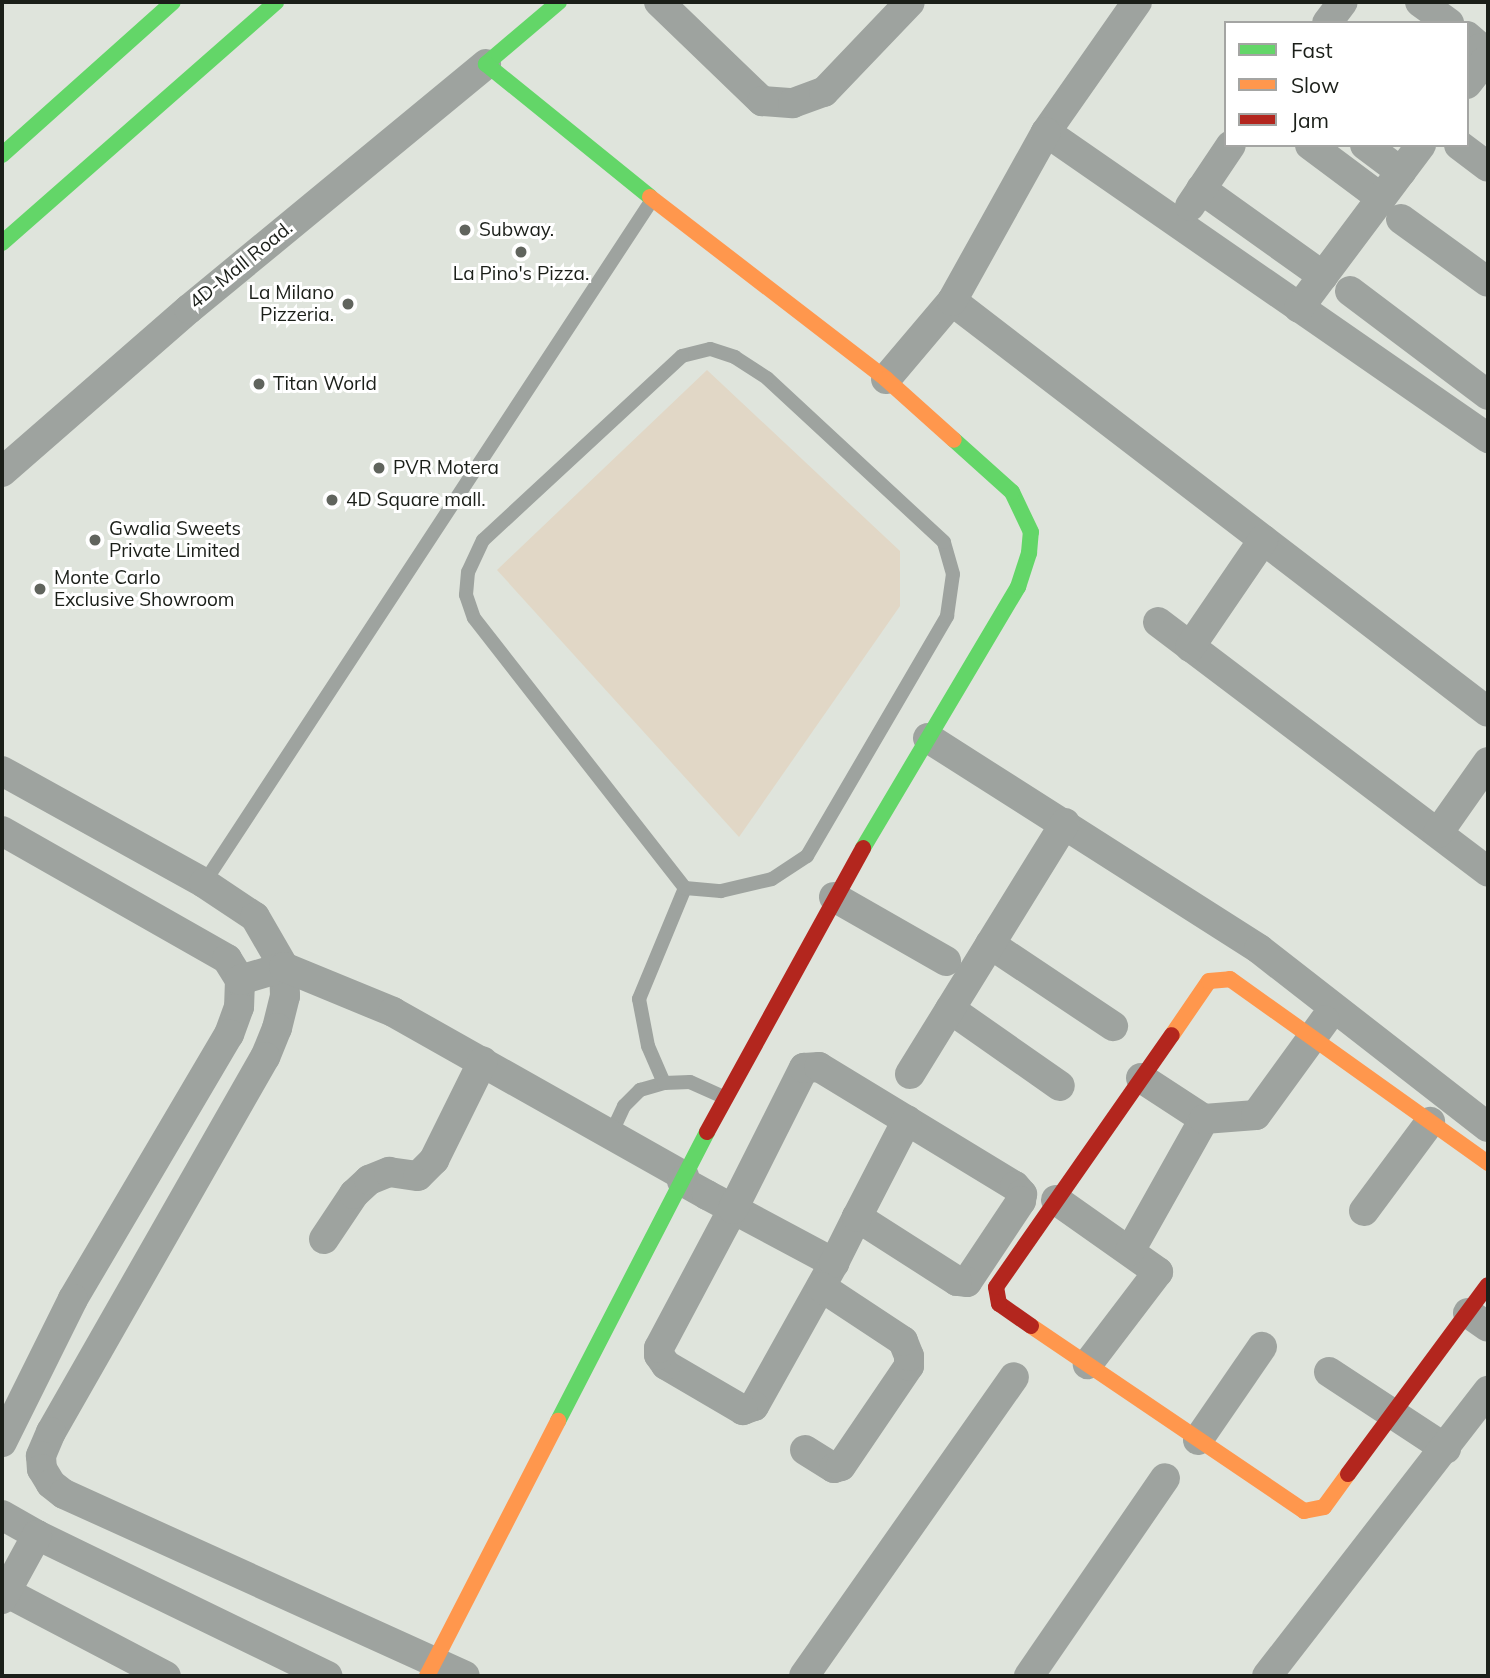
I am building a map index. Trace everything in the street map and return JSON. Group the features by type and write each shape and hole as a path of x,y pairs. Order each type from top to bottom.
{"street":[{"path":"2,155 173,2"},
{"path":"2,243 276,2"},
{"path":"432,1669 683,1179 834,897 1018,587 1029,553 1031,532 1012,492 886,379 653,199 486,64 559,2"},
{"path":"659,2 743,86 761,100 793,103 824,92 910,2"},
{"path":"886,379 952,301 1046,132 1137,2"},
{"path":"1329,21 1343,2"},
{"path":"1420,2 1446,21"},
{"path":"1469,38 1480,48 1484,62 1469,81"},
{"name":"4D-Mall Road.","path":"2,472 188,309 486,64"},
{"path":"1046,132 1488,438"},
{"path":"1178,224 1230,147"},
{"path":"1313,147 1488,282"},
{"path":"1368,147 1401,172"},
{"path":"1299,308 1323,276 1391,209 1401,172 1420,147"},
{"path":"1462,147 1488,167"},
{"path":"1201,189 1323,276"},
{"path":"1350,291 1488,395"},
{"path":"952,301 1488,712"},
{"path":"1190,647 1263,540"},
{"path":"1158,622 1488,872"},
{"path":"928,738 1259,949 1488,1127"},
{"path":"1438,833 1488,762"},
{"path":"2,771 204,883 255,917 284,967 285,996 277,1028 265,1057 51,1432 41,1456 42,1469 51,1484 64,1494 432,1669 465,1676"},
{"path":"910,1074 1065,823"},
{"path":"2,831 227,959 240,979 239,1007 229,1034 73,1299 2,1443"},
{"path":"834,897 946,961"},
{"path":"990,944 1113,1026"},
{"path":"240,979 284,967 393,1012 611,1134 733,1209 827,1275 903,1341 907,1348 909,1366 841,1466 834,1468 806,1450"},
{"path":"1488,1163 1230,979 1215,978 1209,981 996,1287 996,1296 999,1304 1304,1511 1318,1511 1394,1413 1478,1320 1488,1285"},
{"path":"1141,1078 1204,1119 1256,1115 1334,1007"},
{"path":"950,1009 1060,1086"},
{"path":"324,1239 354,1194 369,1180 389,1172 418,1176 434,1160 483,1061"},
{"path":"858,1217 962,1283 971,1277 1021,1201 1022,1194 1015,1185 907,1120 819,1068 807,1065 659,1348 659,1355 666,1365 743,1410 754,1406 827,1275 907,1120"},
{"path":"1130,1251 1204,1119"},
{"path":"1364,1210 1430,1122"},
{"path":"1056,1200 1158,1272 1088,1364"},
{"path":"1198,1440 1262,1347"},
{"path":"1329,1371 1446,1449"},
{"path":"804,1676 1014,1377"},
{"path":"1268,1676 1446,1449 1488,1391"},
{"path":"1029,1676 1165,1478"},
{"path":"2,1515 37,1535 328,1676"},
{"path":"37,1535 3,1593 166,1676"}],"lane":[{"path":"204,883 653,199"},
{"path":"709,349 735,356 767,378 944,542 953,574 947,616 807,856 772,879 721,891 685,888 474,618 466,595 468,572 483,540 682,356 709,349"},
{"path":"664,1083 648,1046 639,999 685,888"},
{"path":"611,1134 624,1106 639,1090 664,1083 690,1082 727,1098"}],"shaded area":[{"path":"707,370 900,551 900,606 739,837 497,570"}],"traffic: fast":[{"path":"2,155 173,2"},
{"path":"2,243 276,2"},
{"path":"559,2 486,64 650,197"},
{"path":"863,848 1018,587 1029,553 1031,532 1012,492 954,440"},
{"path":"558,1421 707,1132"}],"traffic: slow":[{"path":"650,197 886,379 954,440"},
{"path":"1172,1035 1209,981 1230,979 1488,1163"},
{"path":"1031,1326 1304,1511 1324,1507 1348,1474"},
{"path":"427,1676 558,1421"}],"traffic: jam":[{"path":"707,1132 863,848"},
{"path":"1031,1326 999,1304 996,1287 1172,1035"},
{"path":"1348,1474 1488,1285"}],"place":[{"name":"Subway.","path":"465,230"},
{"name":"La Pino's Pizza.","path":"521,252"},
{"name":"La Milano Pizzeria.","path":"348,304"},
{"name":"Titan World","path":"259,384"},
{"name":"PVR Motera","path":"379,468"},
{"name":"4D Square mall.","path":"332,500"},
{"name":"Gwalia Sweets Private Limited","path":"95,540"},
{"name":"Monte Carlo Exclusive Showroom","path":"40,589"}]}
